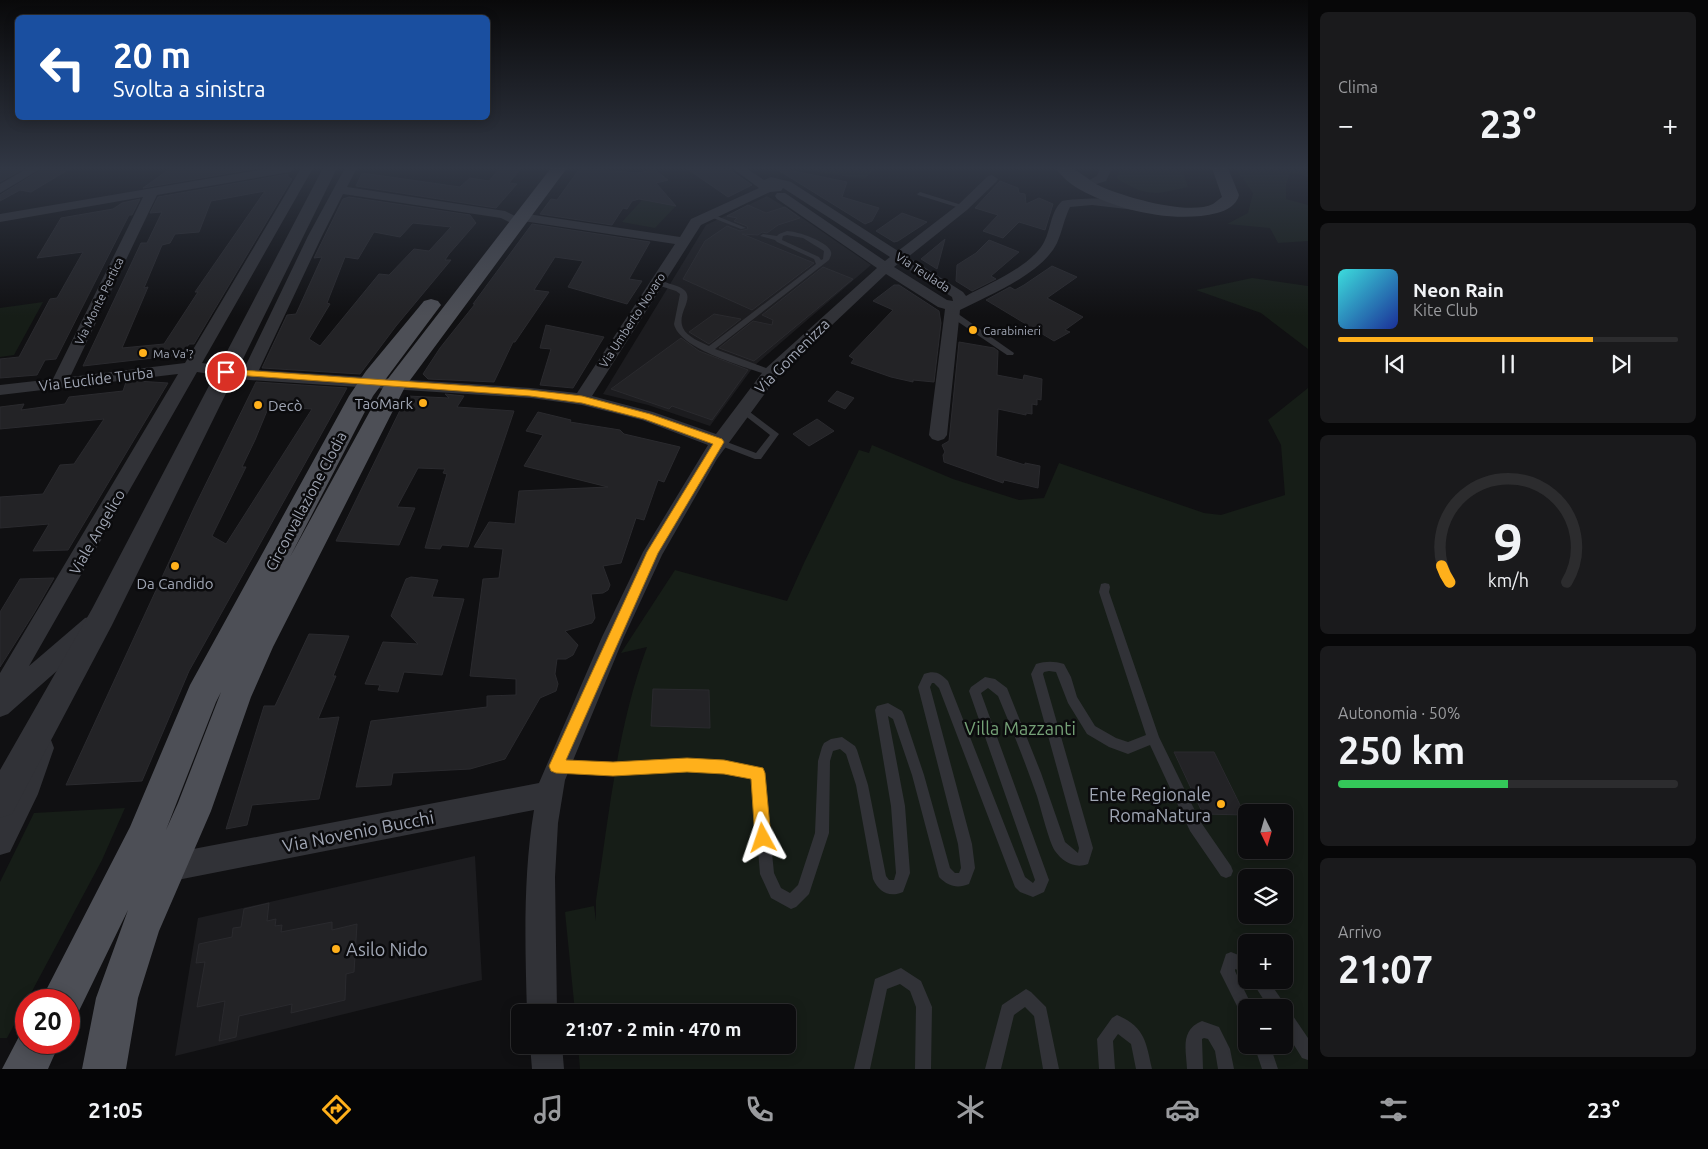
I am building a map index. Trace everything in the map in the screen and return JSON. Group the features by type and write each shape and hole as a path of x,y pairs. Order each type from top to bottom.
{"main road":[{"name":"Circonvallazione Clodia","path":"148,869 156,813 202,696 382,384 514,218"},
{"path":"69,989 148,869"},
{"path":"104,1069 122,980 140,929 148,869"},
{"path":"24,1069 32,1054"}],"street":[{"name":"Via Monte Pertica","path":"59,383 139,218"},
{"name":"Viale Angelico","path":"10,802 62,692 102,617 208,369 283,218"},
{"name":"Viale Angelico","path":"0,695 208,369 301,218"},
{"path":"250,375 326,218"},
{"path":"514,218 683,241"},
{"name":"Via Umberto Novaro","path":"582,399 683,241 696,222 704,218"},
{"name":"Via Teulada","path":"817,218 893,261 944,304 956,307"},
{"name":"Via Gomenizza","path":"542,1004 540,909 543,841 548,794 556,766 653,552 719,442 771,373 893,261 949,218"},
{"path":"938,435 956,307 1012,277 1038,259 1050,244 1059,218"},
{"name":"Via Euclide Turba","path":"0,390 208,369 250,375 530,393 582,399 646,416 719,442"},
{"name":"Viale Angelico","path":"0,706 102,617"},
{"name":"Via Novenio Bucchi","path":"148,869 548,794"},
{"path":"0,842 10,802"},
{"path":"547,1054 548,1069"}],"lane":[{"path":"717,218 743,228"},
{"path":"710,350 828,257 828,253 824,248 797,233 786,233 778,238 763,236"},
{"path":"778,238 783,244 818,258 820,265"},
{"path":"657,282 683,291 684,297 678,319 680,329 688,338 710,350 771,373"},
{"path":"956,307 1010,353"},
{"path":"719,442 758,457 775,434 742,409"},
{"path":"1105,587 1104,592 1153,738 1195,826 1226,871"},
{"path":"556,766 613,769 687,765 724,767 758,773 767,874 776,893 791,902 804,889 822,833 824,761 828,747 835,743 842,743 850,750 862,785 880,880 886,887 892,888 898,887 902,880 898,806 881,710 888,709 898,715 918,775 944,872 955,881 964,879 968,868 965,844 924,687 928,678 936,677 944,685 1020,882 1025,887 1033,890 1039,887 1042,880 975,691 977,688 985,682 991,683 1003,692 1035,773 1060,846 1072,858 1078,860 1083,860 1086,848 1037,674 1040,668 1049,666 1060,668 1072,699 1091,730 1113,743 1128,748 1153,738"},
{"path":"1238,963 1231,960 1226,972 1241,999"},
{"path":"862,1069 880,984 901,976 916,986 924,1007 923,1069"},
{"path":"993,1069 1007,1010 1026,997 1041,1012 1051,1069"},
{"path":"1107,1069 1105,1039 1117,1023 1138,1040 1144,1069"},
{"path":"1195,1069 1194,1036 1202,1029 1213,1033 1222,1049 1226,1069"},
{"path":"1293,1029 1308,1052"},
{"path":"1265,1054 1270,1069"}],"shaded area":[{"path":"721,218 802,218 871,265 754,366 710,426 648,405 603,394 706,225"},
{"name":"Asilo Nido","path":"475,856 482,980 175,1056 198,918"}],"green space":[{"path":"626,218 665,218 655,228 622,222"},
{"path":"1239,218 1308,218 1308,241 1278,243 1270,228 1227,224"},
{"path":"1252,278 1308,286 1308,349 1261,313 1196,290"},
{"path":"43,302 14,355 0,357 0,308"},
{"name":"Villa Mazzanti","path":"1308,388 1308,1069 580,1069 579,1054 796,1054 796,1004 574,1004 565,912 594,906 596,921 596,900 615,772 628,709 647,647 621,653 675,570 787,601 859,450 869,453 872,445 953,479 1019,500 1044,498 1059,463 1204,513 1221,515 1285,495 1281,445 1268,420"},
{"path":"125,808 102,860 33,989 15,989 15,1023 7,1038 0,1038 0,882 34,813"}],"building":[{"path":"61,218 128,218 56,359 45,360 37,375 0,378 0,359 19,357 50,299 57,298 83,252 37,258"},
{"path":"159,218 204,218 199,232 175,234 170,243 162,245 144,288 148,287 122,348 164,344 198,292 195,292 246,218 269,218 194,344 189,344 183,353 83,366 141,243 147,243"},
{"path":"334,218 472,218 476,223 445,260 451,260 396,326 360,374 262,368 287,315 296,314 322,257 314,258","holes":["413,223 451,227 429,251 414,249 389,275 379,274 320,346 309,339 330,304 327,303 345,257 358,259 374,232 400,237"]},
{"path":"565,218 617,218 612,225"},
{"path":"737,218 800,218 778,225 767,233 762,232 758,235 742,234 814,263 752,310 683,279 705,241 727,226 740,231 748,229 747,226 734,221"},
{"path":"855,218 874,218 872,221 865,224"},
{"path":"895,218 916,218 927,222 894,242 876,231"},
{"path":"995,218 1049,218 1045,230 1019,222 1003,238 983,231"},
{"path":"532,224 650,242 629,279 642,281 627,304 568,287 583,261 555,257 534,290 549,292 515,342 513,342 494,382 428,379 423,374 440,348 475,304 473,304"},
{"path":"945,239 937,269 921,259"},
{"path":"989,240 1019,252 991,276 996,279 972,291 956,281 957,265 976,253"},
{"path":"1052,266 1077,277 1047,298 1083,317 1065,330 1070,332 1054,341 986,300 1010,287 1015,290"},
{"path":"823,267 853,279 754,361 719,348 753,321 772,325 773,320 762,315"},
{"path":"894,285 899,285 939,311 941,323 934,382 913,380 913,382 891,377 851,363 854,359 849,356 893,310 873,301"},
{"path":"714,314 741,319 709,344 689,332"},
{"path":"546,325 604,337 573,388 540,385 551,349 540,348"},
{"path":"681,338 699,351 748,370 712,420 672,406 669,409 611,389"},
{"path":"959,342 994,348 998,351 997,375 1023,380 1024,375 1042,379 1041,400 1037,399 1037,405 1032,404 1032,414 1026,413 1026,415 998,409 996,456 1025,465 1025,463 1040,466 1038,488 1004,480 1003,483 944,462 943,455 945,452 942,445 949,441"},
{"path":"126,382 168,383 68,550 33,551 49,524 0,528 0,497 43,494 60,465 74,464 104,419 0,429 0,407 24,404 21,410 65,404 69,397 123,391"},
{"path":"256,382 347,388 189,671 142,781 66,785 194,508","holes":["269,406 312,409 226,544 212,536 246,467 242,467"]},
{"path":"837,391 854,398 845,409 828,401"},
{"path":"445,394 464,396 457,407 514,411 468,547 442,545 440,549 425,548 447,474 443,473 445,469 418,468 397,507 415,508 399,545 336,541 407,396 449,398"},
{"path":"538,412 571,420 570,422 620,430 624,434 680,447 664,482 658,480 644,520 636,518 621,563 603,566 610,585 608,590 603,593 591,594 595,618 592,623 565,631 578,645 573,655 566,659 557,659 555,674 558,684 556,691 540,698 505,759 470,769 393,773 391,785 356,787 371,721 487,707 487,696 516,695 516,679 470,676 483,579 499,578 503,549 474,547 489,522 515,524 519,491 608,487 524,466 543,435 526,431"},
{"path":"817,419 834,431 809,446 793,434"},
{"path":"411,577 438,580 432,597 464,599 442,675 404,672 398,692 378,690 380,685 365,684 383,642 418,644 391,616 406,579"},
{"path":"54,578 0,667 0,612 20,579"},
{"path":"309,634 349,636 333,676 336,676 318,719 339,717 319,799 252,805 247,825 226,829 264,706 275,706"},
{"path":"653,689 709,690 710,728 651,726"},
{"path":"1174,752 1214,752 1240,804 1238,804 1238,815 1203,814"},
{"path":"269,903 267,921 276,919 275,926 282,925 281,932 332,922 332,930 357,924 354,972 346,974 345,1000 291,1013 292,1004 239,1016 236,1037 219,1041 225,1001 197,1007 205,962 196,963 199,944 232,937 233,928 241,927 244,909"}],"place":[{"name":"Carabinieri","path":"973,330"},
{"name":"Ma Va'?","path":"143,353"},
{"name":"TaoMark","path":"423,403"},
{"name":"Decò","path":"258,405"},
{"name":"Da Candido","path":"175,566"},
{"name":"Ente Regionale RomaNatura","path":"1221,804"},
{"name":"Asilo Nido","path":"336,949"}],"route":[{"path":"226,372 530,393 582,399 646,416 719,442 688,490 653,552 556,766 613,769 687,765 724,767 758,773 763,838"}]}
